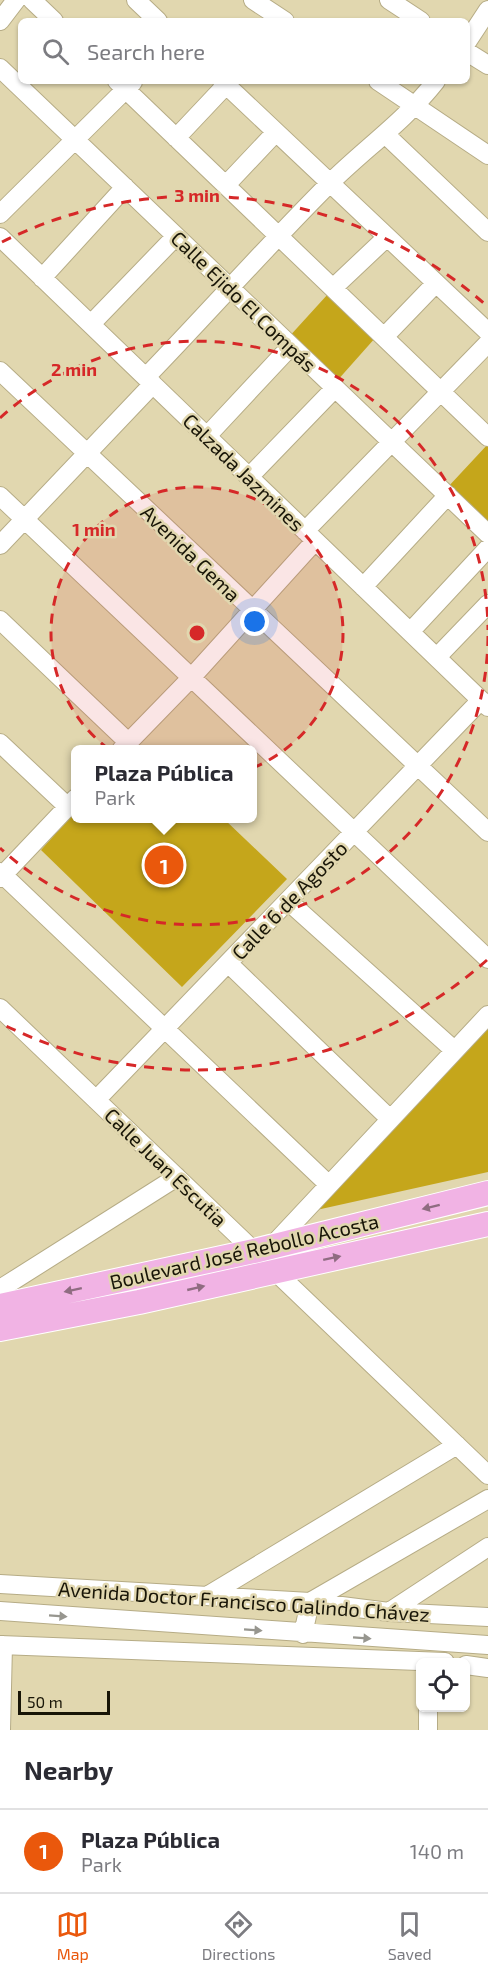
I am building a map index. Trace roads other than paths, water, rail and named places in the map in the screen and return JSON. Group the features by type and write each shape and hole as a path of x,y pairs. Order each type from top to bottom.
{"main road":[{"name":"Boulevard José Rebollo Acosta","path":"0,1306 263,1248 488,1193"},
{"name":"Boulevard José Rebollo Acosta","path":"0,1329 139,1302 488,1224"}],"street":[{"path":"0,21 16,0"},
{"path":"32,0 51,18"},
{"path":"136,0 155,18"},
{"path":"253,0 280,18"},
{"path":"389,0 416,18"},
{"path":"470,37 488,10"},
{"path":"470,54 488,65"},
{"name":"Calle Ejido El Compás","path":"0,68 488,534"},
{"path":"0,214 76,141 126,84 176,138 488,436"},
{"path":"176,138 223,84"},
{"path":"225,84 488,332"},
{"path":"383,84 488,155"},
{"path":"0,545 88,454 149,381 279,236 330,183 416,106 434,84"},
{"path":"225,185 276,132"},
{"path":"386,135 488,232"},
{"path":"42,278 125,188"},
{"path":"91,324 176,236"},
{"name":"Calzada Jazmines","path":"0,237 485,704"},
{"path":"333,288 387,237"},
{"path":"384,337 436,283"},
{"path":"207,436 291,346"},
{"path":"125,745 191,678 251,610 310,536 393,443 442,392 485,353"},
{"name":"Avenida Gema","path":"0,371 488,832"},
{"path":"249,477 335,388"},
{"path":"363,587 448,495"},
{"path":"0,496 488,959"},
{"path":"410,632 488,548"},
{"path":"437,657 488,604"},
{"path":"0,620 123,745"},
{"name":"Calle 6 de Agosto","path":"96,1100 418,766 485,704"},
{"path":"0,743 71,801"},
{"path":"71,803 1,876 328,1184"},
{"path":"288,901 454,1050"},
{"path":"228,963 389,1118"},
{"name":"Calle Juan Escutia","path":"0,1008 177,1177 263,1248 274,1271 488,1475"},
{"path":"263,1248 328,1184 488,1015"},
{"path":"0,1289 177,1177"},
{"path":"207,1596 457,1445"},
{"path":"303,1634 310,1602 488,1498"},
{"path":"388,1612 488,1547"},
{"name":"Avenida Doctor Francisco Galindo Chávez","path":"0,1584 310,1602 388,1612 488,1617"},
{"name":"Avenida Doctor Francisco Galindo Chávez","path":"0,1611 303,1634 488,1645"},
{"path":"1,1730 2,1645 416,1661"},
{"path":"470,1666 488,1668"},
{"path":"428,1712 428,1730"}],"place":[{"name":"Plaza Pública","path":"164,865"}]}
